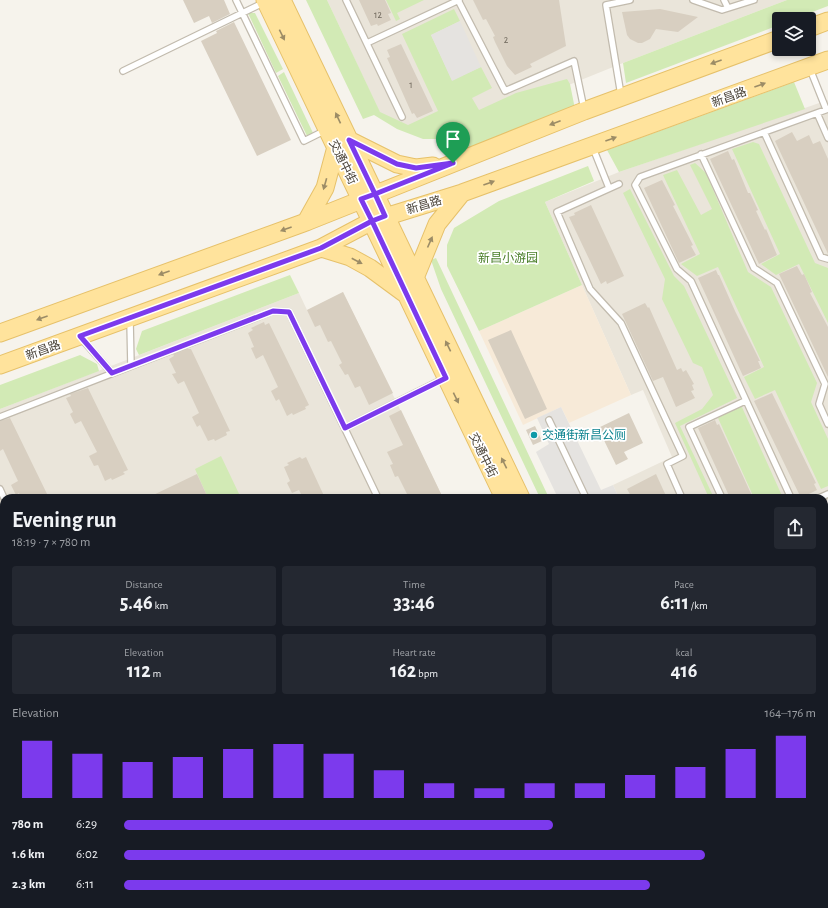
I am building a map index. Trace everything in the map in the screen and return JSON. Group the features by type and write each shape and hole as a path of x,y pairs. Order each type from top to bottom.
{"main road":[{"name":"交通中街","path":"271,1 328,129 342,143"},
{"name":"交通中街","path":"271,1 368,197 378,219 406,294 502,494"},
{"path":"816,25 828,21"},
{"path":"0,333 306,222 584,111 772,42"},
{"name":"新昌路","path":"0,365 321,248 378,219 462,193 828,60"},
{"path":"306,222 325,188 342,143 397,164 416,168 453,163"},
{"path":"415,278 437,224 462,193"},
{"name":"交通中街","path":"378,219 415,278 519,494"},
{"path":"321,248 350,257 370,268 406,294"}],"lane":[{"path":"236,0 304,141 328,129"},
{"path":"346,0 402,117"},
{"path":"367,43 458,0 505,91 574,61 584,111"},
{"path":"622,97 606,5 630,0"},
{"path":"693,0 722,10 754,0"},
{"path":"724,0 728,8"},
{"path":"123,71 242,13 271,1"},
{"path":"789,494 691,281 677,270 635,185 640,177 827,109 809,68"},
{"path":"817,113 828,138"},
{"path":"764,132 821,256 828,260"},
{"path":"592,146 609,188"},
{"path":"701,154 754,268 777,283 822,377 825,384 819,404 828,424"},
{"path":"619,184 557,212 590,289 621,323 682,456 667,464 680,494"},
{"path":"0,417 273,311 289,312 376,494"},
{"path":"130,318 131,366"},
{"path":"80,336 112,373"},
{"path":"345,428 446,378"},
{"path":"720,494 689,427 745,401"},
{"path":"549,420 584,494"}],"shaded area":[{"path":"327,0 787,0 623,63 452,132 428,132 401,123 380,113"},
{"path":"460,21 481,67 452,81 431,35"},
{"path":"828,100 828,494 617,494 613,485 672,457 643,390 631,395 545,202 619,172"},
{"path":"582,285 631,395 569,423 561,407 523,425 479,331"},
{"path":"343,292 441,494 0,494 0,409 299,293 307,310"},
{"path":"561,407 601,490 613,485 617,494 556,494 536,452 549,444 537,418"}],"green space":[{"path":"306,0 327,0 380,112 408,125 438,111 402,34 454,9 460,21 431,35 452,80 481,67 492,88 472,98 479,110 516,93 567,79 570,84 575,109 462,152 456,139 423,139 397,129 374,115 363,119"},
{"path":"386,0 424,0 397,13 400,19 396,21"},
{"path":"787,0 828,0 828,6 812,12 772,12 772,28 626,83 623,63"},
{"path":"248,13 255,13 283,69 276,73"},
{"path":"284,72 313,133 307,136 278,76"},
{"path":"794,82 805,109 619,172 607,150"},
{"path":"753,142 759,144 815,263 828,268 828,323 799,264 776,275 761,264 780,254 732,149"},
{"path":"695,163 706,173 748,272 771,287 817,383 811,402 828,439 828,486 821,489 775,390 755,399 744,377 764,367 718,267 697,276 681,264 700,254 663,175 677,170 701,215 712,209 690,165"},
{"name":"新昌小游园","path":"588,166 594,181 545,202 582,285 479,331 447,266 447,245 454,228 499,201"},
{"path":"630,189 674,276 684,286 737,398 680,426 712,494 707,494 675,423 702,409 713,395 702,367 693,363 662,299 665,279 623,193"},
{"path":"436,258 547,494 538,494 441,289 431,260"},
{"path":"290,275 299,293 139,355 136,349 142,331"},
{"path":"80,355 97,364 99,371 0,409 0,385"},
{"path":"741,405 781,494 752,494 718,418"},
{"path":"221,456 239,494 206,494 195,469"}],"building":[{"path":"183,0 224,0 230,14 212,23 209,16 194,23"},
{"path":"359,0 385,0 391,13 388,14 391,20 378,26 377,24 371,26"},
{"path":"473,0 559,0 566,46 530,64 532,67 515,75 507,66 493,37 495,36 486,19 483,20"},
{"path":"660,9 698,17 678,32 656,29 650,39 642,43 638,43 630,39 627,35 622,12"},
{"path":"234,22 291,140 257,156 201,41"},
{"path":"401,44 433,111 417,118 414,113 412,114 387,58 390,57 387,50"},
{"path":"792,132 797,141 809,135 813,144 820,141 828,159 828,254 775,141"},
{"path":"728,151 732,160 734,159 777,255 759,264 710,159"},
{"path":"662,180 675,205 673,206 693,245 691,246 696,255 679,263 644,188"},
{"path":"591,205 624,276 607,284 606,281 601,284 569,217"},
{"path":"797,266 802,275 804,274 812,292 810,293 828,327 828,377 779,274"},
{"path":"716,270 760,361 758,361 761,368 743,376 698,278"},
{"path":"343,292 393,393 369,405 360,386 355,388 348,374 345,375 339,365 342,363 331,341 328,342 320,325 315,327 307,310"},
{"path":"645,303 648,308 649,307 677,370 681,368 683,372 686,370 694,384 692,385 694,390 691,391 695,398 676,407 663,377 653,381 622,314"},
{"path":"264,322 265,325 269,323 309,405 305,407 306,409 293,415 292,413 287,416 279,399 276,401 271,391 278,387 263,355 256,359 251,348 254,347 248,333 253,330 251,328"},
{"path":"511,330 547,409 525,419 488,340"},
{"path":"186,349 191,349 230,431 226,432 227,435 215,441 214,439 208,441 200,425 197,427 192,417 199,413 184,381 178,384 172,374 176,373 169,359 174,356 173,354"},
{"path":"88,388 128,470 123,472 125,474 112,480 111,478 105,481 98,465 94,466 89,456 97,452 81,421 75,424 70,414 73,412 66,398 71,396 70,394"},
{"path":"772,393 816,483 814,484 817,490 809,494 799,494 754,401"},
{"path":"401,410 441,494 407,494 398,476 395,477 390,465 393,464 387,452 403,445 389,416"},
{"path":"629,413 643,443 624,452 628,459 616,465 598,428"},
{"path":"10,418 47,494 16,494 11,485 18,481 3,449 0,451 0,421"},
{"path":"715,420 717,425 719,424 751,494 728,494 698,428"},
{"name":"交通街新昌公厕","path":"535,426 542,441 533,445 526,430"},
{"path":"300,457 302,459 306,457 323,494 301,494 299,490 292,493 287,483 290,481 284,467 289,465 287,463"},
{"path":"197,474 206,494 155,494"},
{"path":"656,474 665,494 630,494 627,489"}],"place":[{"name":"交通街新昌公厕","path":"534,435"}],"route":[{"path":"453,163 375,194 385,216 372,221 446,378 345,428 289,312 273,311 112,373 80,336 321,248 372,221 361,199 375,194 349,140 397,164 416,168 453,163"}]}
